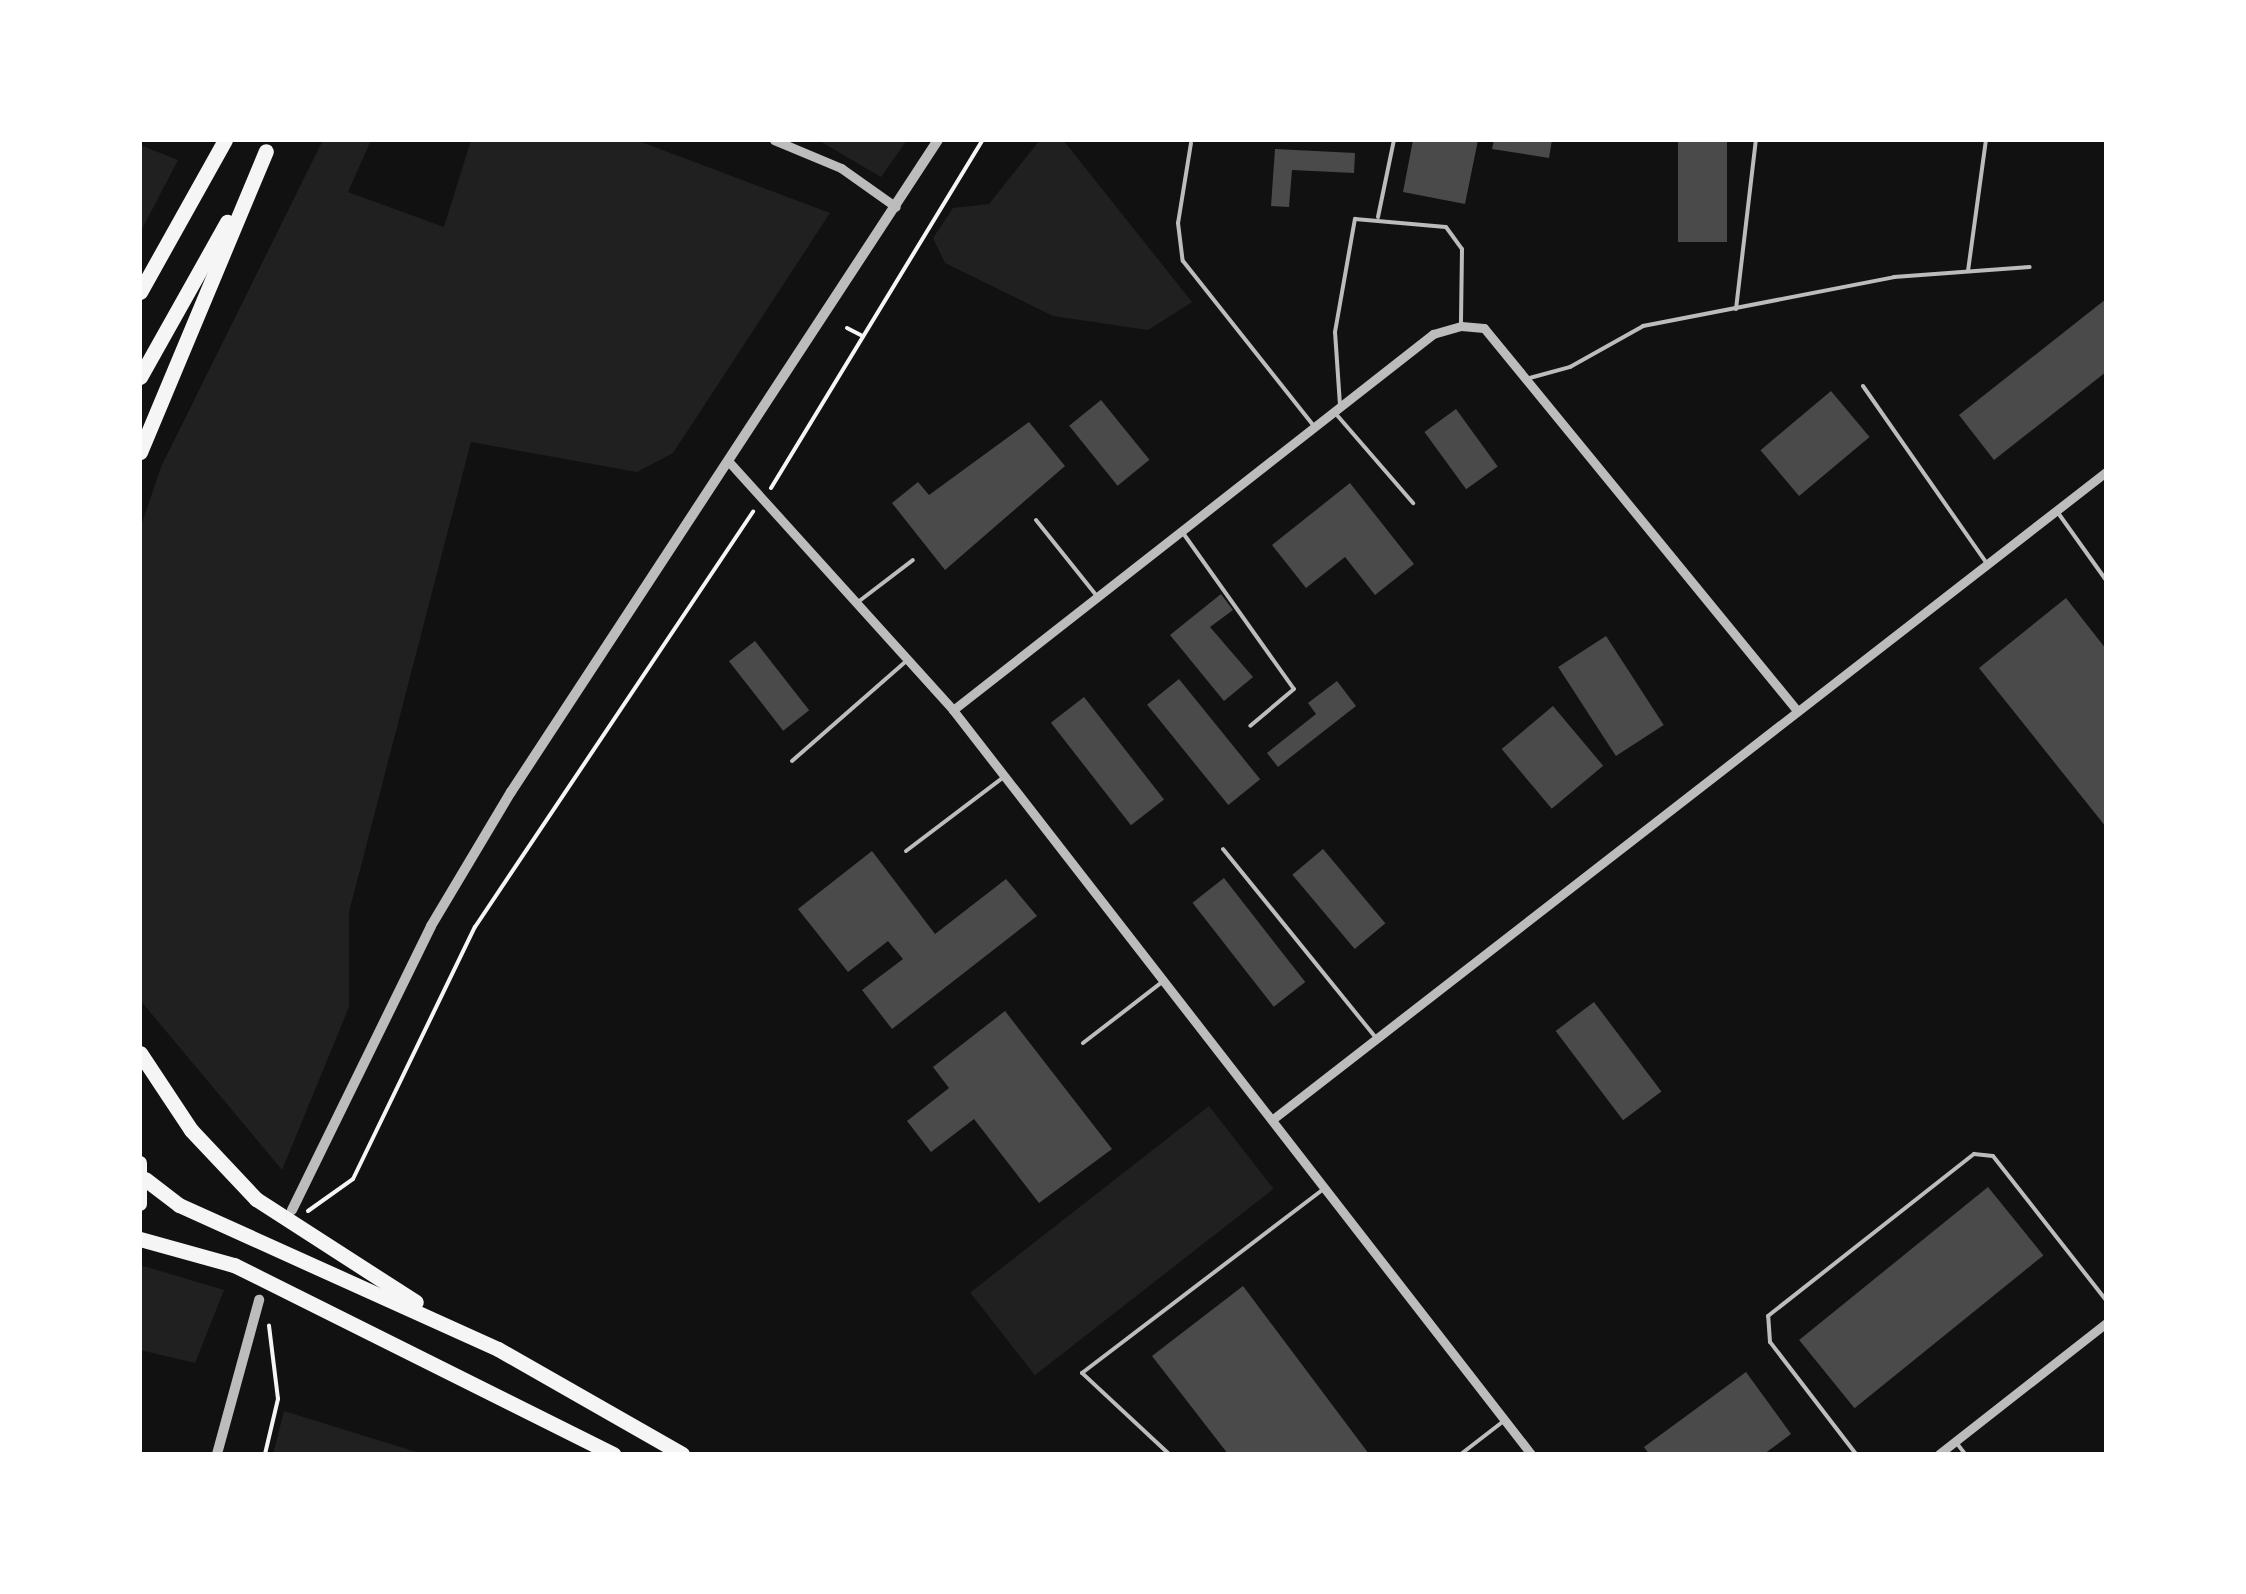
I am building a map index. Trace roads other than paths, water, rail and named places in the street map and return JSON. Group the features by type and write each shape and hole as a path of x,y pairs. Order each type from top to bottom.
{"highway":[{"path":"140,292 225,140"},
{"path":"140,377 269,146"},
{"path":"140,452 269,146"},
{"path":"140,1053 191,1130 256,1198 322,1248 682,1454"},
{"path":"142,1171 248,1236 498,1349"},
{"path":"140,1240 234,1265 612,1454"}],"main road":[{"path":"140,1204 142,1171"}],"street":[{"path":"774,140 841,168 896,207"},
{"path":"292,1210 441,909 938,140"},
{"path":"952,710 1336,407 1433,334 1461,326 1484,328 1797,711"},
{"path":"730,463 766,497 952,710 1531,1454"},
{"path":"1274,1119 2106,472"},
{"path":"217,1454 259,1300"},
{"path":"1938,1454 2106,1323"}],"lane":[{"path":"1378,217 1394,140"},
{"path":"1736,309 1756,140"},
{"path":"1968,271 1986,140"},
{"path":"1191,143 1178,224 1183,261 1314,426"},
{"path":"1413,503 1336,407 1335,332 1346,234 1354,219 1435,220 1455,236 1461,326"},
{"path":"1526,379 1570,367 1643,326 1968,271 2030,267"},
{"path":"1863,386 1987,564"},
{"path":"2056,510 2106,580"},
{"path":"1036,520 1096,595"},
{"path":"1180,530 1294,689 1250,726"},
{"path":"858,602 913,560"},
{"path":"792,761 908,659"},
{"path":"906,851 1004,776"},
{"path":"1223,849 1376,1038"},
{"path":"1083,1043 1164,980"},
{"path":"1856,1454 1770,1342 1768,1316 1974,1154 1993,1156 2106,1300"},
{"path":"1169,1454 1082,1373 1325,1187"},
{"path":"1461,1454 1505,1420"},
{"path":"1955,1441 1964,1454"}]}
